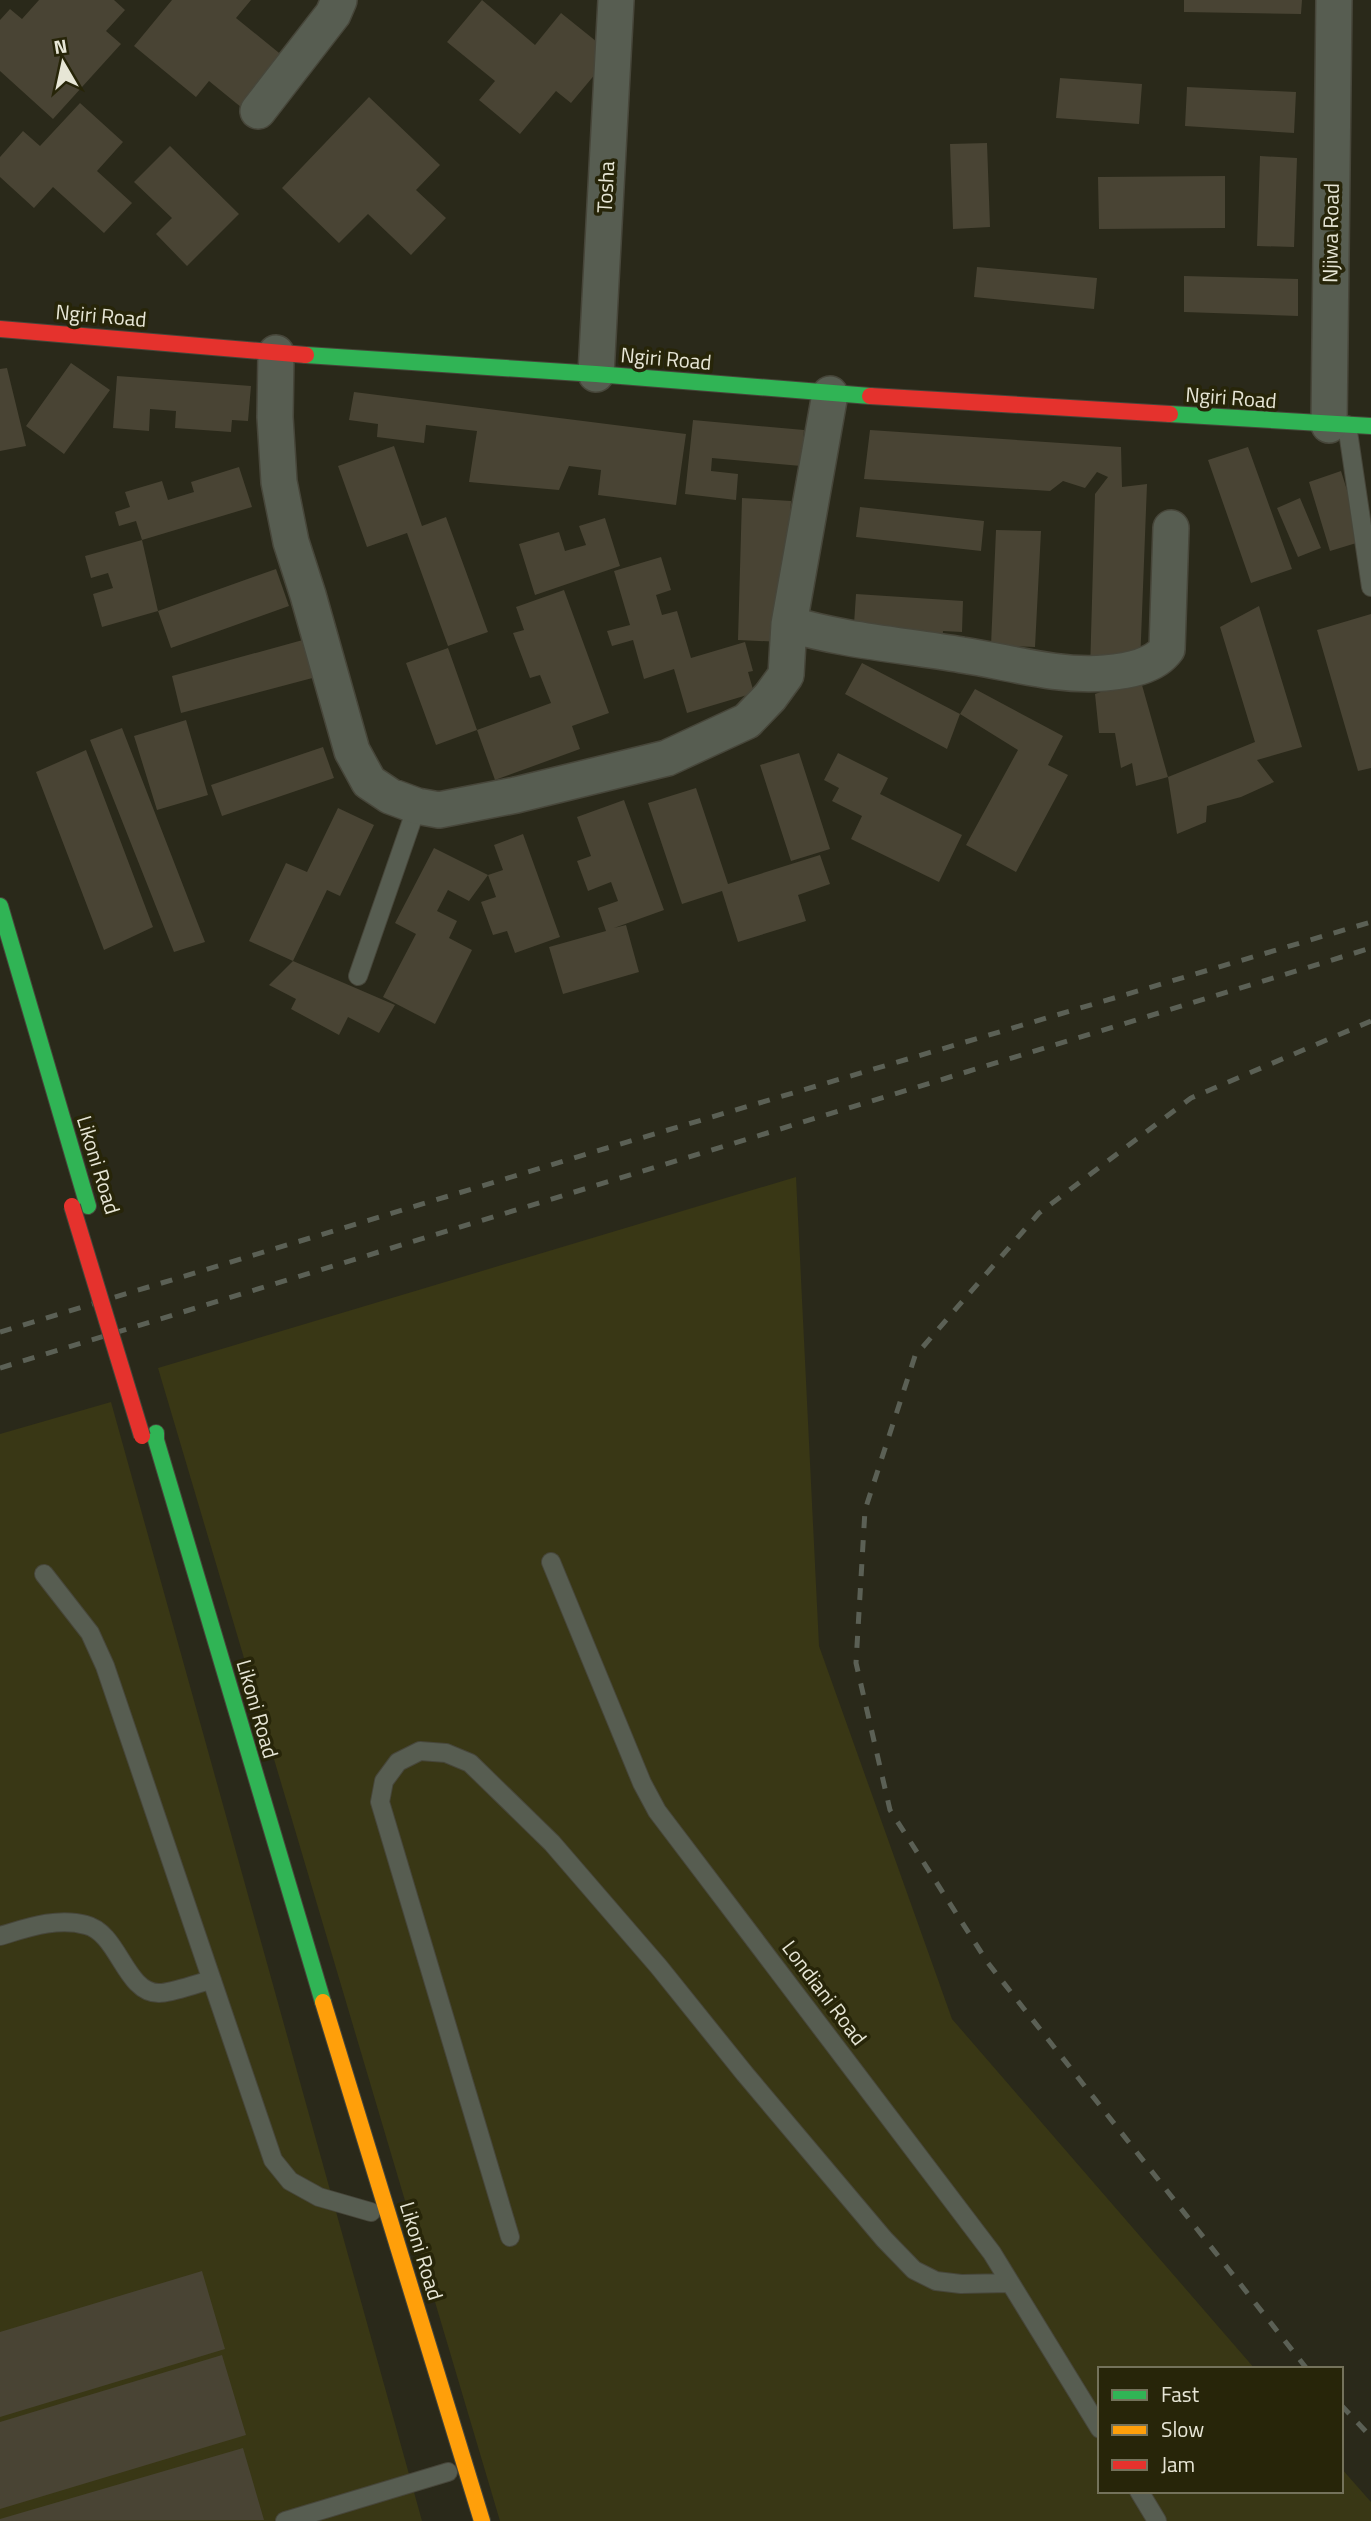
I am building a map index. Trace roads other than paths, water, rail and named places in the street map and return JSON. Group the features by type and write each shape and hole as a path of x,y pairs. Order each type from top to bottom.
{"street":[{"path":"258,111 333,14 339,0"},
{"name":"Tosha","path":"596,374 616,0"},
{"name":"Njiwa Road","path":"1334,0 1338,425"},
{"name":"Ngiri Road","path":"0,329 276,353 596,374 830,394 1338,425"},
{"path":"276,353 275,417 279,482 291,542 309,595 352,751 369,782 390,796 417,806 439,810 667,758 747,721 770,697 786,675 789,624 830,394"},
{"path":"1338,425 1371,426"},
{"path":"789,624 823,635 1066,673 1105,673 1150,664 1160,659 1167,649 1171,528"},
{"name":"Likoni Road","path":"0,906 80,1206 149,1434 373,2218"},
{"name":"Likoni Road","path":"60,1167 80,1206"},
{"name":"Likoni Road","path":"149,1434 160,1453 361,2130 482,2521"}],"lane":[{"path":"1338,425 1371,587"},
{"path":"358,976 417,806"},
{"name":"Londiani Road","path":"551,1562 642,1783 657,1811 992,2253 1098,2426"},
{"path":"44,1574 90,1633 105,1666 273,2160 290,2181 319,2197 373,2218"},
{"path":"510,2237 380,1802 384,1782 398,1762 420,1751 446,1753 470,1763 552,1843 659,1967 762,2095 884,2239 914,2270 936,2281 961,2284 1010,2283"},
{"path":"0,1937 36,1926 69,1922 89,1925 111,1945 138,1986 158,1994 212,1980"},
{"path":"285,2521 448,2472"},
{"path":"1140,2493 1157,2521"}],"railway":[{"path":"0,1332 607,1148 1371,922"},
{"path":"0,1368 1371,948"},
{"path":"1305,2367 988,1963 890,1810 856,1663 865,1510 915,1356 1039,1213 1191,1098 1371,1021"},
{"path":"1343,2407 1371,2437"}]}
